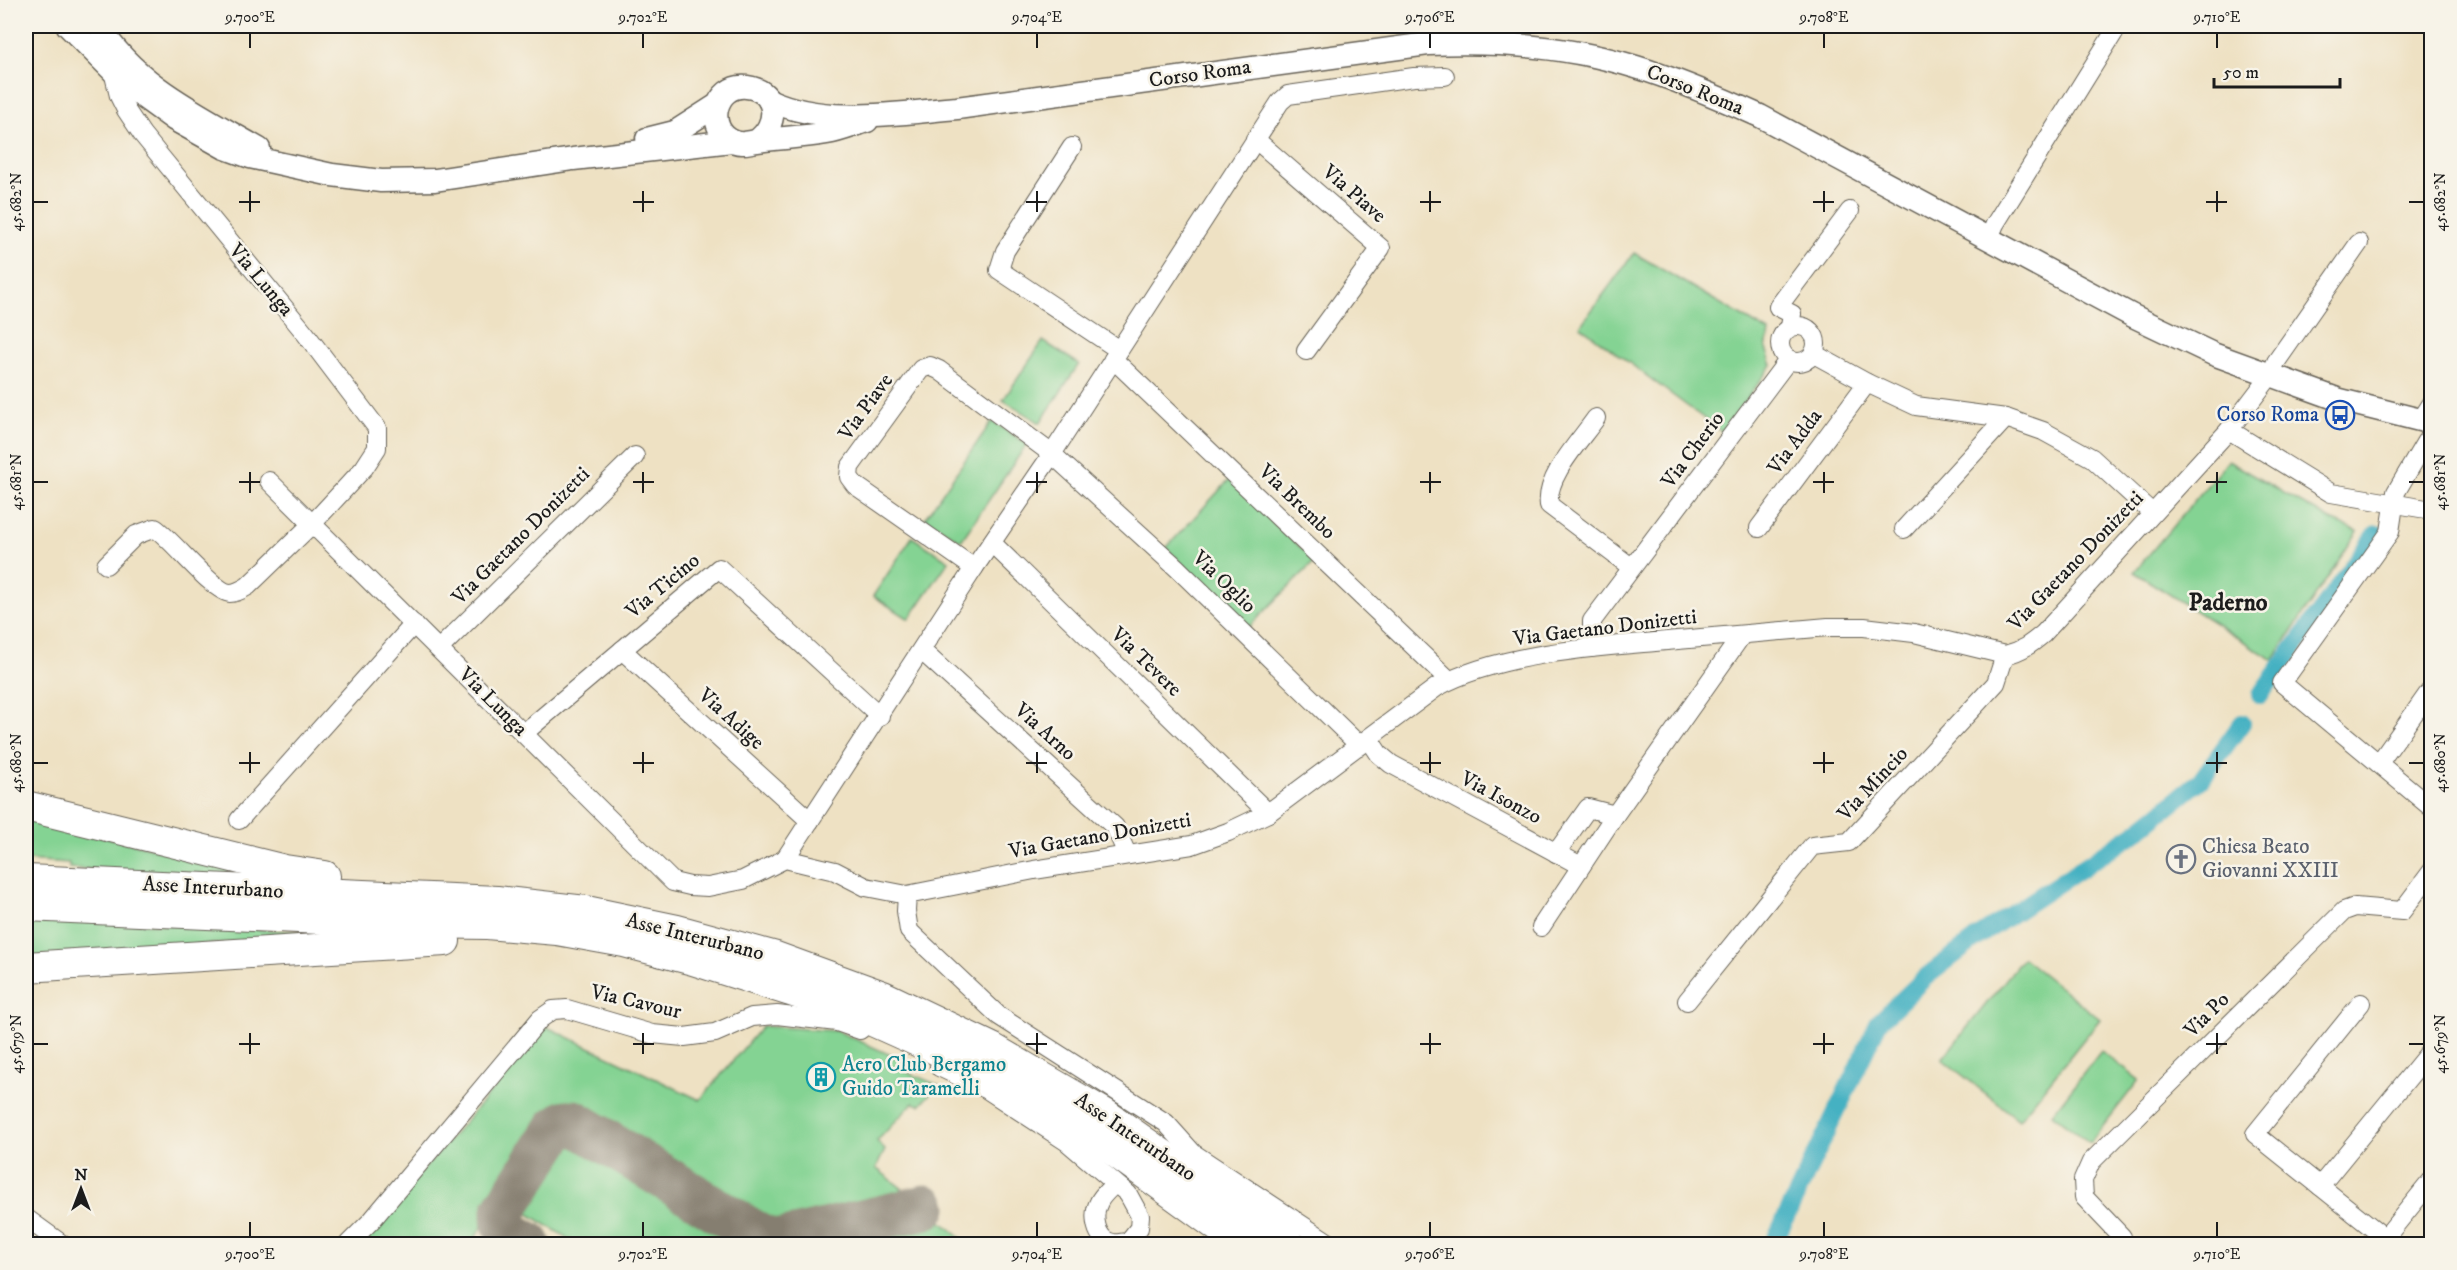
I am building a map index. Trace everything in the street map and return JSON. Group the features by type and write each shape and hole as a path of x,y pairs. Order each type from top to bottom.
{"highway":[{"path":"26,806 285,870 354,881 380,895"},
{"name":"Asse Interurbano","path":"26,880 75,895 414,923 488,924 556,930 624,942 693,960 841,1007 887,1026 1032,1095 1093,1136 1242,1245"},
{"name":"Asse Interurbano","path":"26,906 75,895 380,895 497,901 586,911 676,930 776,957 842,980 882,996 993,1048 1105,1114 1289,1245"},
{"path":"26,968 487,939 553,943 621,956 756,989 784,988"}],"street":[{"name":"Via Lunga","path":"68,26 145,100 225,148 250,157 341,176 405,181 435,180 573,159 732,141"},
{"name":"Via Lunga","path":"99,26 109,42 130,66 166,94 281,162"},
{"path":"1989,238 1995,224 2118,26"},
{"name":"Corso Roma","path":"717,105 727,93 744,87 761,92 769,100 784,107 809,112 895,113 957,108 1383,48 1462,42 1498,43 1572,51 1636,66 1706,92 1791,132 2131,315 2213,354 2344,401 2427,422"},
{"name":"Via Lunga","path":"106,565 136,535 155,528 195,564 214,585 228,593 236,592 248,586 313,523 364,468 377,448 377,428 305,333 178,180 136,125 119,96 113,71"},
{"path":"785,860 1280,102 1288,95 1413,77 1445,76"},
{"path":"136,125 140,106 145,100"},
{"path":"756,141 769,129 772,120 769,100"},
{"name":"Via Lunga","path":"573,159 675,132 717,105"},
{"path":"717,105 716,119 719,128 732,141"},
{"name":"Corso Roma","path":"732,141 741,144 829,133 895,113"},
{"name":"Via Piave","path":"1255,139 1381,248 1306,351"},
{"path":"1072,147 1005,251 999,270 1116,354"},
{"path":"1790,327 1792,314 1778,306 1850,211"},
{"name":"Via Gaetano Donizetti","path":"785,860 835,871 866,888 908,895 1127,854 1192,845 1228,832 1268,813 1365,743 1437,687 1449,680 1500,663 1592,648 1828,627 1864,627 1914,633 2006,655 2027,648 2043,634 2229,430 2270,376 2276,362 2359,243"},
{"path":"1790,327 1809,328 1815,336 1817,345 1814,354 1807,360 1797,362 1789,359 1782,352 1780,342 1783,333 1790,327"},
{"name":"Via Brembo","path":"1116,354 1449,680"},
{"path":"1814,354 1916,406 2006,418 2043,431 2092,458 2152,513"},
{"name":"Via Cherio","path":"1592,648 1592,621 1789,359"},
{"name":"Via Piave","path":"974,568 855,485 849,477 850,467 921,369 930,366 939,370 1052,454"},
{"name":"Via Adda","path":"1759,528 1867,383"},
{"path":"1596,418 1552,479 1547,494 1549,505 1632,567"},
{"path":"1904,528 2006,418"},
{"path":"2427,422 2396,492 2390,532 2282,683 2432,808"},
{"path":"2229,430 2331,494 2432,510"},
{"name":"Via Oglio","path":"1052,454 1365,743"},
{"name":"Via Gaetano Donizetti","path":"439,649 635,456"},
{"name":"Via Lunga","path":"269,481 673,882 708,887 743,880 785,860"},
{"name":"Via Tevere","path":"992,543 1268,813"},
{"name":"Via Ticino","path":"524,733 719,568 880,716"},
{"path":"239,820 414,624"},
{"path":"1541,927 1615,815 1742,635"},
{"name":"Via Adige","path":"622,650 810,821"},
{"name":"Via Arno","path":"922,651 1115,827 1127,854"},
{"name":"Via Mincio","path":"1687,1001 1812,846 1850,842 1996,683 2006,655"},
{"path":"2379,764 2432,688"},
{"name":"Via Isonzo","path":"1365,743 1391,764 1581,866"},
{"name":"Via Isonzo","path":"1556,853 1588,808 1615,815"},
{"name":"Via Po","path":"2122,1238 2084,1197 2083,1180 2091,1162 2344,910 2355,907 2402,911 2432,872"},
{"path":"908,895 906,911 909,931 999,1016 1166,1123 1192,1153 1331,1245"},
{"path":"2361,1003 2255,1134 2385,1238 2432,1179"},
{"name":"Via Cavour","path":"348,1245 372,1220 540,1019 553,1010 567,1009 652,1034 684,1037 715,1033 752,1017 805,1017 837,1022 876,1036 986,1089 1067,1142 1115,1183"},
{"path":"2320,1186 2432,1049"},
{"path":"26,1218 62,1245"}],"green space":[{"path":"1634,253 1769,332 1766,349 1772,365 1722,432 1580,326"},
{"path":"1043,341 1079,364 1040,423 1003,400"},
{"path":"992,421 1027,444 961,541 925,518"},
{"path":"2228,461 2331,520 2358,531 2273,660 2134,572"},
{"path":"1229,480 1315,561 1248,628 1166,548"},
{"path":"912,537 949,561 909,619 873,596"},
{"path":"26,818 284,880 69,868 69,863 26,860"},
{"path":"56,919 346,934 26,958 26,921"},
{"path":"2023,958 2100,1019 2019,1120 1942,1059"},
{"path":"762,1026 837,1031 909,1063 904,1071 938,1085 920,1105 913,1103 877,1141 885,1150 876,1168 917,1200 817,1226 778,1230 763,1227 560,1101 475,1238 485,1244 359,1244 547,1027 700,1100"},
{"path":"2101,1051 2139,1080 2090,1143 2052,1114"},
{"path":"570,1134 582,1138 727,1229 736,1244 577,1244 522,1210 521,1200 562,1138"},
{"path":"933,1214 962,1239 957,1244 876,1244 862,1232"}],"waterway":[{"path":"2260,695 2377,533"},
{"path":"1773,1244 1879,1022 1927,976 1979,936 2138,831 2201,780 2242,723"}],"taxiway":[{"path":"529,1244 509,1232 504,1223 504,1211 557,1128 566,1122 574,1122 763,1238 778,1242 925,1207"}],"place":[{"name":"Corso Roma","path":"2340,415"},
{"name":"Chiesa Beato Giovanni XXIII","path":"2181,859"},
{"name":"Aero Club Bergamo Guido Taramelli","path":"821,1077"}],"district":[{"name":"Paderno","path":"2228,603"}]}
